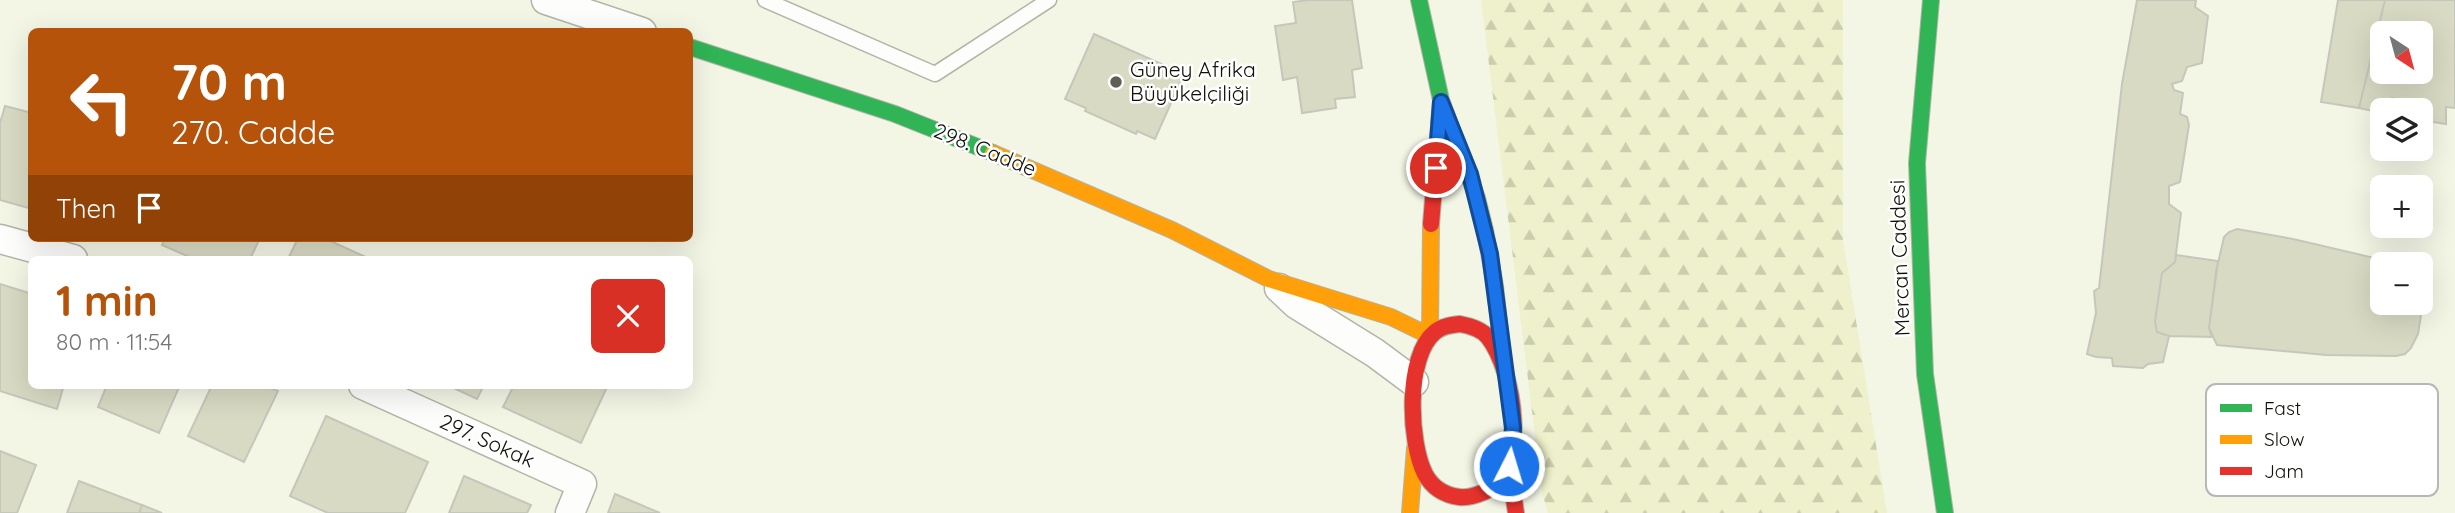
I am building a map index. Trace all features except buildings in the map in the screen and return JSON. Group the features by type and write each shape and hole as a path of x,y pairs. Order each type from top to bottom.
{"street":[{"path":"547,0 630,28"},
{"path":"1419,0 1441,102 1470,174 1482,215 1498,303 1513,428 1509,466 1516,513"},
{"name":"Mercan Caddesi","path":"1931,0 1917,163 1926,373 1945,513"},
{"name":"298. Cadde","path":"693,48 895,114 1044,174 1172,230 1269,279 1391,317 1430,336"},
{"path":"1430,336 1431,216 1441,102"},
{"path":"0,239 62,256"},
{"path":"1269,279 1296,304 1376,353 1413,382"},
{"path":"1410,513 1415,448 1413,382 1418,361 1430,336 1448,325 1471,326 1488,337 1504,370"},
{"name":"297. Sokak","path":"372,389 582,484 570,513"},
{"path":"1415,448 1429,479 1445,494 1455,497 1470,497 1492,487 1502,478 1509,466"},
{"path":"1455,497 1463,513"}],"lane":[{"path":"765,0 935,74 1049,0"}],"green space":[{"path":"1481,0 1843,0 1843,240 1887,513 1548,513 1542,492"}],"traffic: fast":[{"path":"1419,0 1441,100 1477,198 1485,230 1495,286 1503,361"},
{"path":"1931,0 1917,163 1925,374 1945,513"},
{"path":"693,48 895,114 993,153"}],"traffic: slow":[{"path":"993,153 1172,230 1269,279 1391,317 1430,336 1431,224"},
{"path":"1410,513 1415,448"}],"traffic: jam":[{"path":"1431,224 1441,102"},
{"path":"1460,324 1482,332 1497,352 1511,395 1513,419 1513,442 1508,464 1499,481 1484,492 1462,497 1439,490 1425,474 1413,422 1414,379 1425,344 1438,330 1460,324"},
{"path":"1509,466 1516,513"}],"place":[{"name":"Güney Afrika Büyükelçiliği","path":"1116,82"}],"route":[{"path":"1436,168 1441,102 1470,174 1490,254 1513,428 1509,466"}]}
